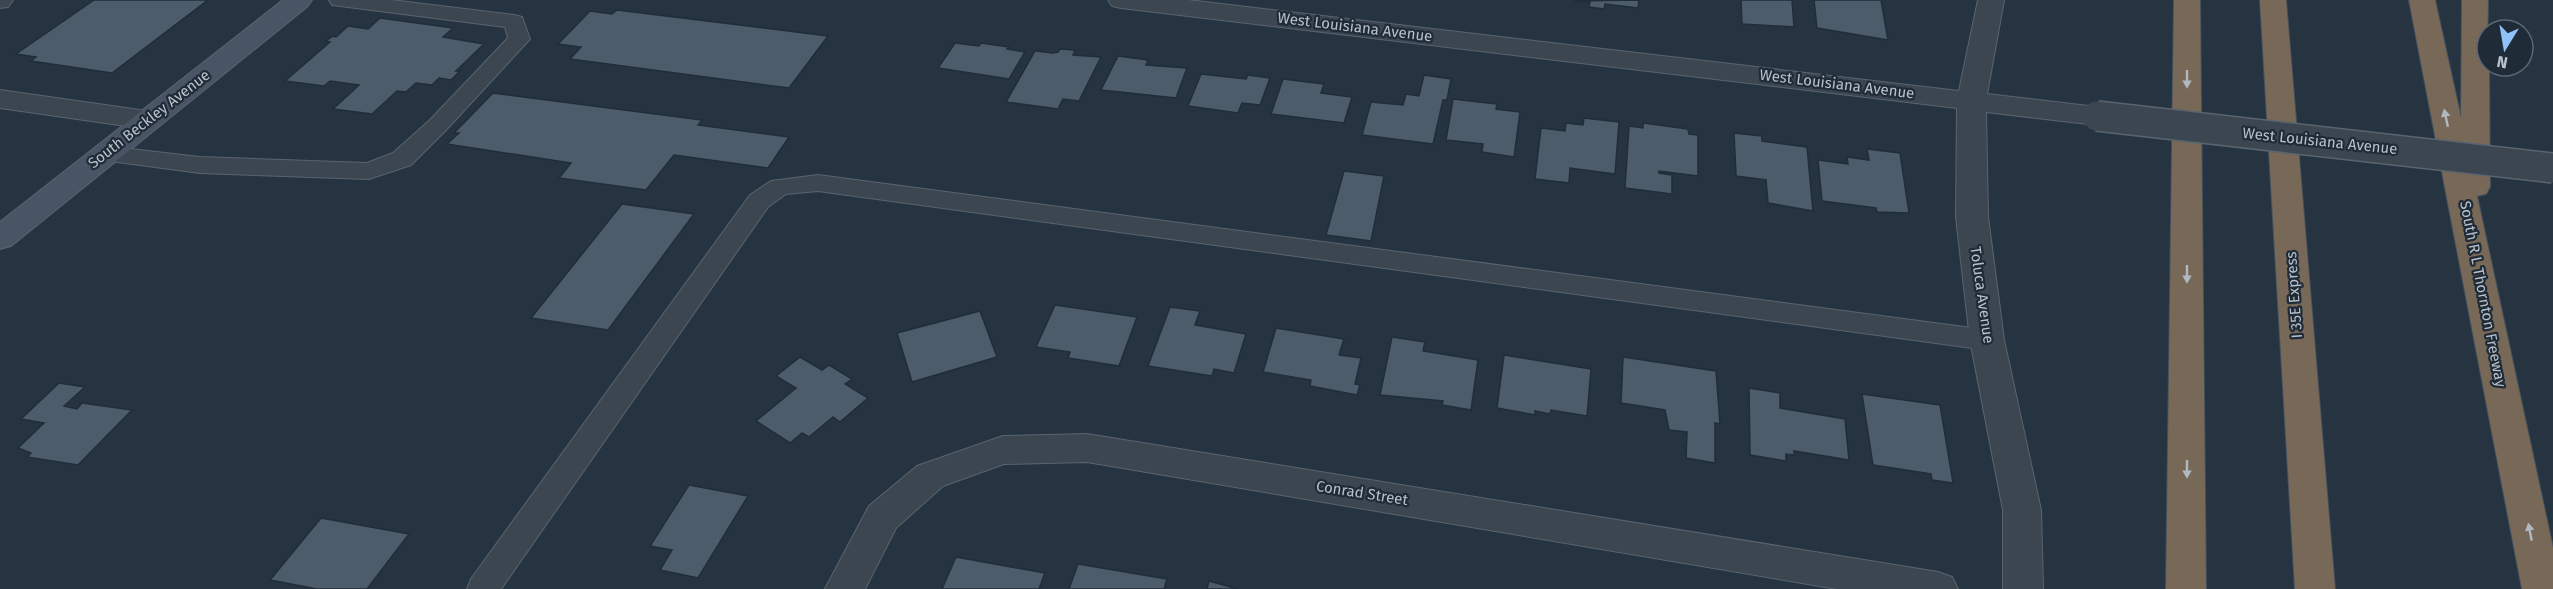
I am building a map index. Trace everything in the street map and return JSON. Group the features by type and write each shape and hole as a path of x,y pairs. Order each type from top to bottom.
{"highway":[{"name":"I 35E Express","path":"2273,0 2315,589"},
{"name":"South R L Thornton Freeway","path":"2422,0 2542,589"},
{"path":"2475,0 2475,258"},
{"path":"2183,10 2186,589"}],"street":[{"name":"South Beckley Avenue","path":"0,238 299,0"},
{"name":"West Louisiana Avenue","path":"1121,0 1192,4 2097,116 2553,168"},
{"name":"Toluca Avenue","path":"1991,0 1972,100 1970,138 1972,217 1987,340 2022,510 2023,589"},
{"path":"0,99 147,120"},
{"name":"Conrad Street","path":"845,589 882,517 930,476 1003,450 1087,448 1938,589"}],"lane":[{"path":"104,154 200,165 369,171 402,159 438,125 519,39 514,22 340,0"},
{"path":"483,589 759,201 780,187 818,183 1987,340"}],"building":[{"path":"94,0 208,0 112,73 31,61 36,57 16,54"},
{"path":"1639,0 1638,8 1605,4 1604,9 1589,7 1590,2 1574,1"},
{"path":"1741,0 1792,0 1794,27 1742,24"},
{"path":"1814,0 1881,0 1888,40 1817,28"},
{"path":"617,10 828,36 789,88 570,59 581,47 558,44 590,11 612,14"},
{"path":"380,18 453,28 443,37 484,44 456,71 460,71 451,80 439,78 432,85 416,83 406,92 397,91 372,114 333,109 359,85 330,81 324,86 285,81 330,42 326,41 333,36 336,37 348,26 368,29"},
{"path":"955,43 979,46 981,43 1025,52 1009,79 938,68"},
{"path":"1060,49 1075,50 1073,55 1101,57 1079,101 1063,99 1058,109 1006,102 1035,51 1053,53"},
{"path":"1118,56 1148,60 1146,65 1187,68 1176,98 1101,90"},
{"path":"1201,74 1246,79 1248,75 1270,78 1260,105 1242,103 1238,113 1188,106"},
{"path":"1424,75 1451,79 1447,100 1443,100 1433,144 1362,135 1371,102 1403,105 1406,94 1419,96"},
{"path":"1283,79 1324,84 1321,93 1352,97 1344,123 1271,114"},
{"path":"493,93 702,120 698,125 789,137 768,168 674,155 646,190 559,178 571,163 447,144 459,133 454,133"},
{"path":"1453,99 1497,104 1496,109 1520,112 1514,157 1482,152 1483,144 1446,140"},
{"path":"1584,118 1619,122 1615,174 1570,168 1569,183 1535,179 1541,128 1565,131 1566,123 1583,125"},
{"path":"1643,123 1688,129 1689,134 1698,135 1698,176 1659,171 1659,173 1672,175 1672,194 1625,188 1629,126 1643,128"},
{"path":"1734,133 1762,136 1762,141 1807,147 1813,211 1768,203 1766,180 1736,176"},
{"path":"1867,149 1900,153 1909,213 1877,212 1876,208 1822,201 1818,160 1848,164 1847,157 1869,160"},
{"path":"1344,171 1384,176 1371,241 1326,235"},
{"path":"622,204 694,214 608,330 531,318"},
{"path":"1055,305 1137,317 1119,366 1068,358 1070,352 1036,347"},
{"path":"1170,307 1200,311 1195,325 1246,334 1234,373 1214,369 1212,376 1148,366"},
{"path":"980,311 997,357 912,382 897,333"},
{"path":"1276,328 1344,339 1339,355 1361,358 1355,384 1360,385 1357,395 1310,386 1311,380 1263,372"},
{"path":"1392,337 1425,342 1423,351 1478,360 1471,410 1442,405 1443,401 1380,395"},
{"path":"1504,355 1591,369 1587,416 1551,410 1550,414 1535,411 1535,415 1497,408"},
{"path":"800,357 822,370 829,365 852,379 845,384 868,398 840,422 833,417 809,437 802,433 790,443 756,421 796,388 776,376"},
{"path":"1623,357 1716,371 1720,424 1715,423 1715,463 1686,458 1687,432 1669,430 1665,410 1621,403"},
{"path":"59,383 85,387 64,406 77,409 82,403 132,410 78,465 27,457 31,453 18,448 44,423 21,419"},
{"path":"1749,388 1780,393 1780,408 1845,419 1849,460 1794,451 1794,455 1786,454 1786,461 1750,455"},
{"path":"1862,394 1940,405 1953,483 1932,480 1931,474 1873,465"},
{"path":"689,485 748,496 698,578 660,570 672,550 650,546"},
{"path":"321,518 409,534 367,589 317,589 270,580"},
{"path":"956,557 1045,573 1039,589 942,589"},
{"path":"1078,564 1167,579 1164,589 1069,589"},
{"path":"1209,581 1238,589 1207,589"}]}
